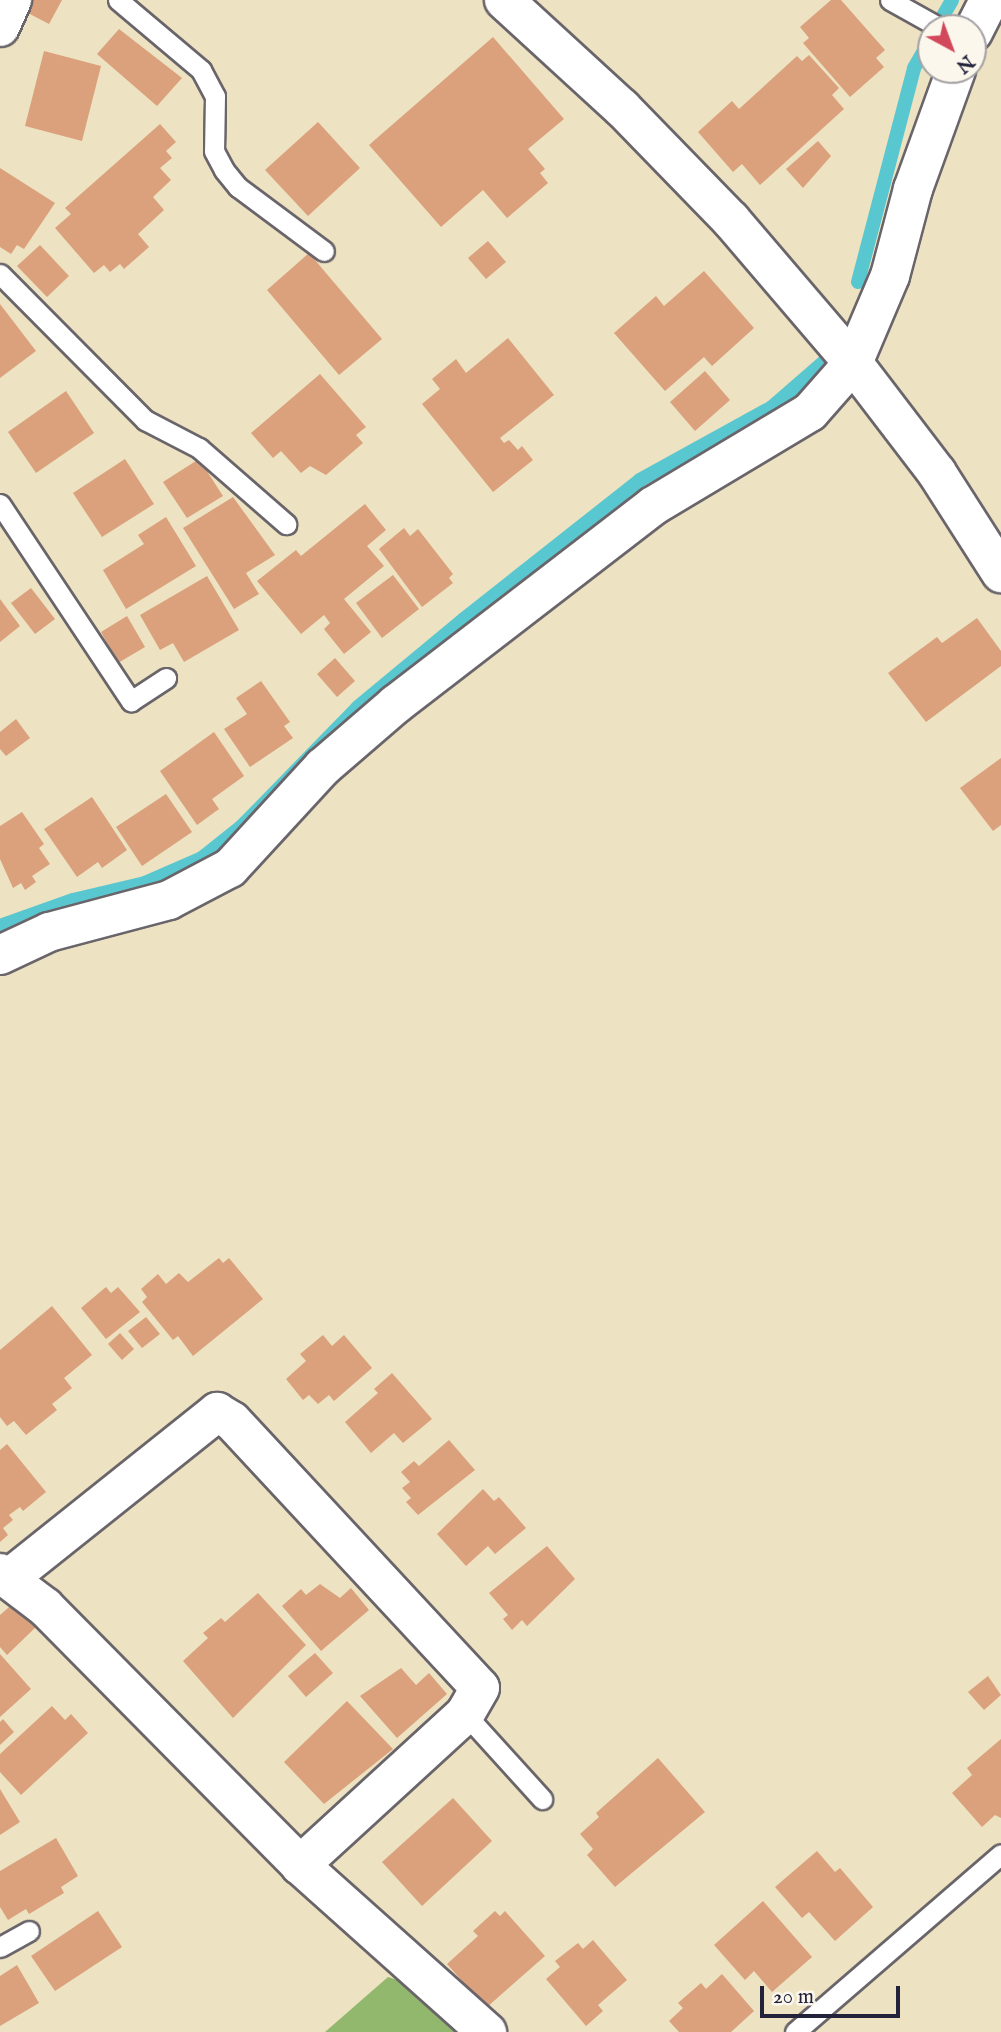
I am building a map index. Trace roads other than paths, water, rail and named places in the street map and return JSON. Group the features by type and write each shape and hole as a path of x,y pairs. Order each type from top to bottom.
{"street":[{"path":"0,27 12,0"},
{"path":"504,0 622,108 731,220 853,363 936,473 1001,572"},
{"path":"0,954 49,932 169,900 230,868 323,767 397,704 653,506 810,412 853,363 890,276 913,190 951,84"},
{"path":"300,1865 465,1714 480,1688 232,1421 217,1412 4,1576 45,1607 300,1865 487,2032"}],"lane":[{"path":"118,0 201,70 215,96 214,151 224,170 238,187 324,251"},
{"path":"890,0 917,18"},
{"path":"0,274 145,420 199,448 286,524"},
{"path":"0,504 131,701 166,678"},
{"path":"465,1714 542,1799"},
{"path":"795,2032 1001,1854"},
{"path":"0,1947 29,1931"}],"waterway":[{"path":"944,14 952,0"},
{"path":"858,282 917,63"},
{"path":"0,926 73,900 145,883 202,858 242,826 358,707 464,619 640,480 772,407 826,360"}]}
